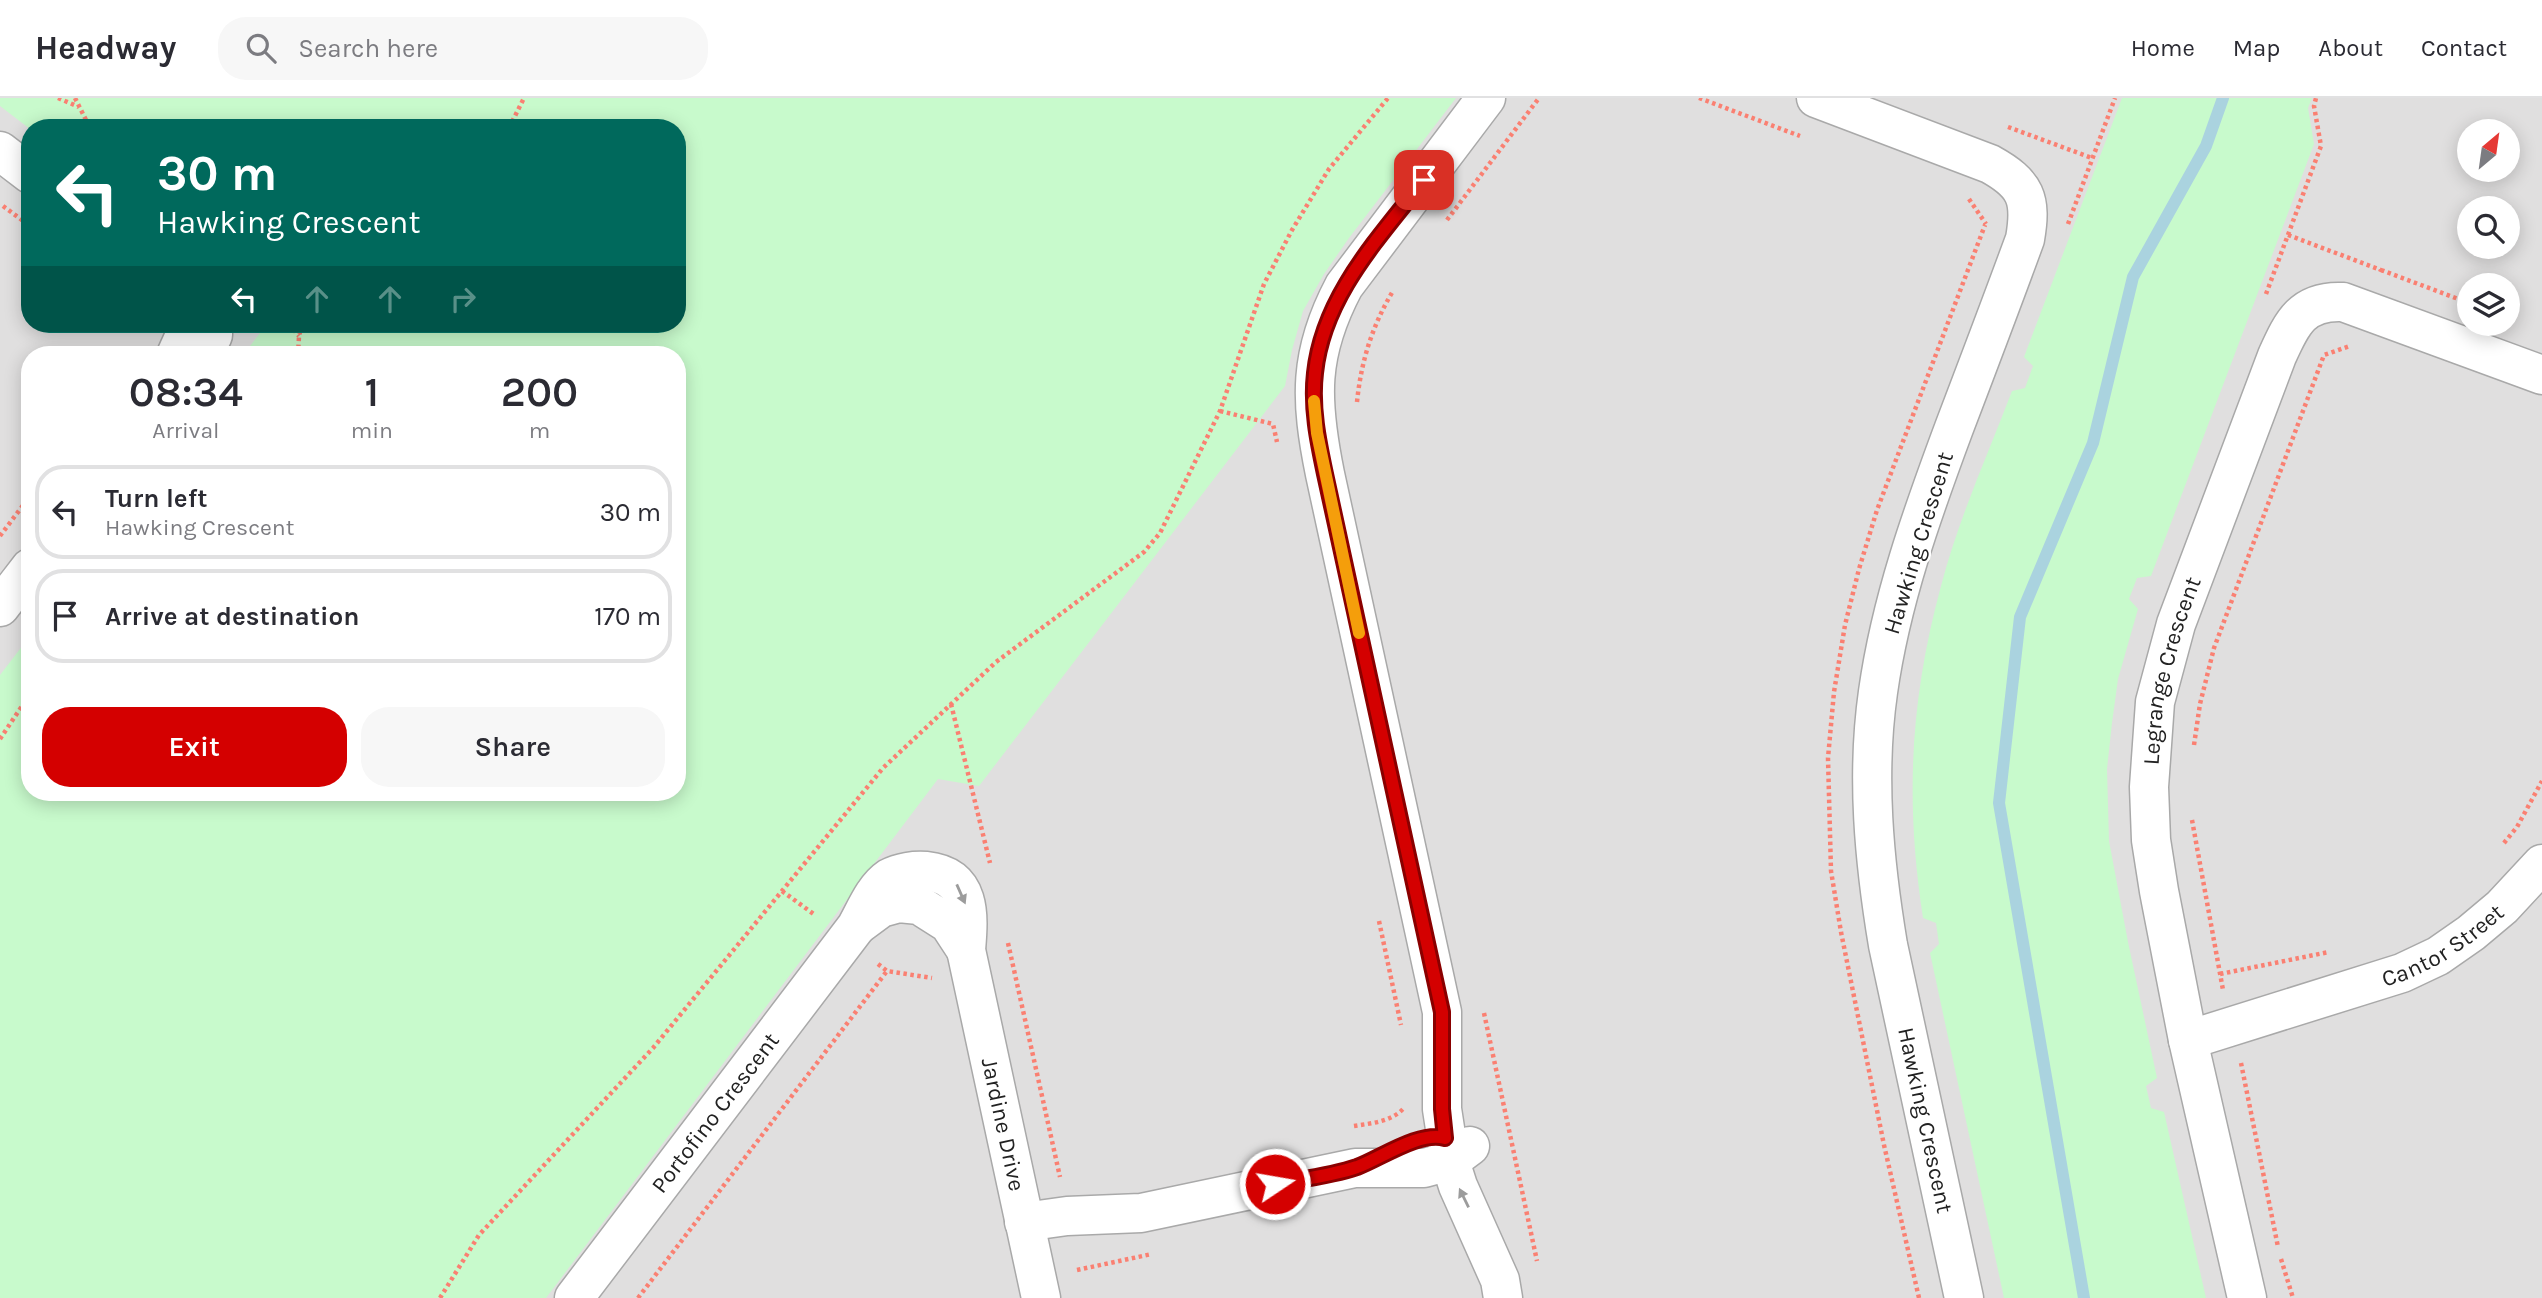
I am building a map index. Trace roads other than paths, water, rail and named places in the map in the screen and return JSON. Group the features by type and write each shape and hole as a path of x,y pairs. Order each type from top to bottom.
{"street":[{"path":"1028,1236 1072,1242 1141,1213 1356,1168 1424,1168 1455,1148 1467,1116 1468,1073 1442,1012 1325,474 1317,433 1315,373 1320,342 1344,286 1486,98"},
{"name":"Hawking Crescent","path":"1816,98 1990,164 2014,178 2028,201 2025,239 1933,484 1899,587 1878,694 1874,736 1872,789 1879,894 1964,1298"},
{"path":"0,151 21,167"},
{"name":"Legrange Crescent","path":"2247,1298 2159,891 2150,814 2150,749 2155,702 2165,661 2181,611 2286,336 2302,313 2321,303 2343,302 2542,376"},
{"path":"0,607 21,580"},
{"name":"Cantor Street","path":"2186,1025 2226,1002 2324,996 2376,983 2402,973 2438,956 2471,933 2502,907 2542,864"},
{"name":"Portofino Crescent","path":"574,1298 851,933 881,908 899,903 916,887"},
{"name":"Jardine Drive","path":"916,887 949,923 966,950 1041,1298"},
{"path":"1455,1148 1496,1206 1501,1229 1501,1289"}],"waterway":[{"path":"2084,1298 1999,803 2020,617 2093,443 2133,277 2206,146 2223,98"}]}
